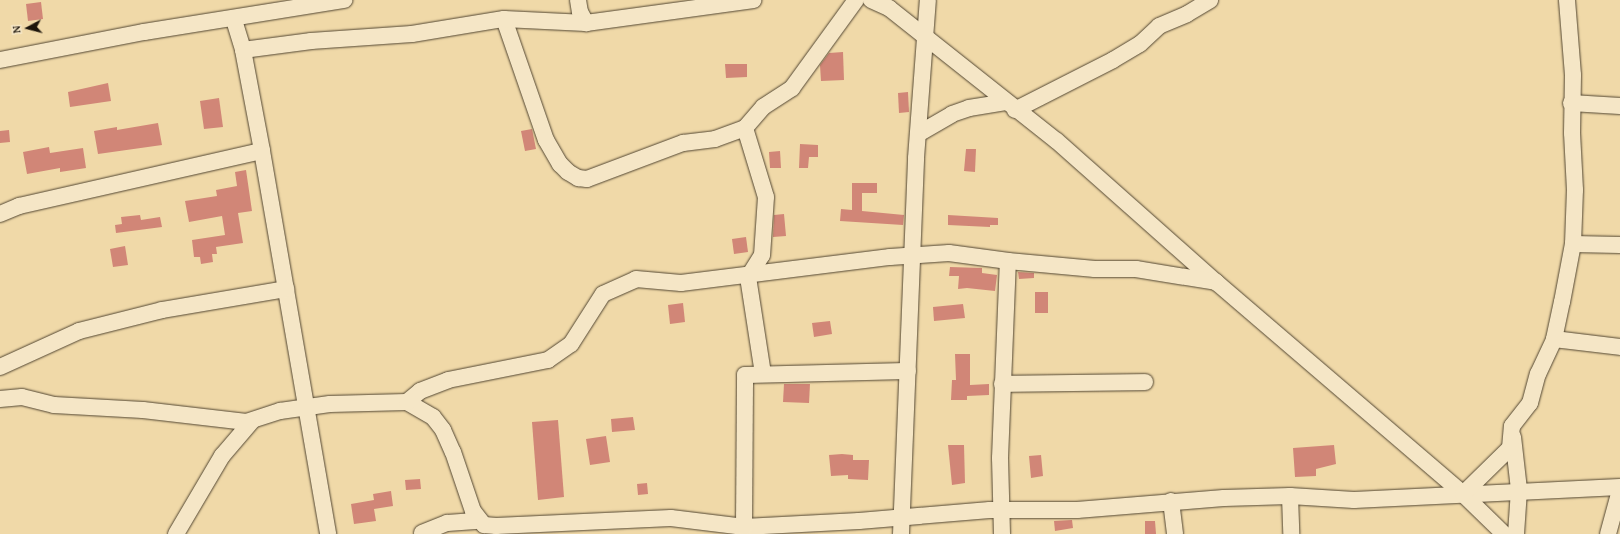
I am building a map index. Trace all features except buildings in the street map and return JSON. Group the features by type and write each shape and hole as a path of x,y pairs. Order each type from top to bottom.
{"street":[{"path":"0,60 144,32 234,20 278,6 344,0"},
{"path":"578,0 580,12 586,22"},
{"path":"244,50 311,41 412,34 504,19 586,22 753,0"},
{"path":"504,19 546,140 560,164 578,178 587,179 683,143 714,139 745,128 763,107 792,88 856,0"},
{"path":"871,0 889,8 927,37 1010,106 1057,141 1216,282 1463,494 1504,534"},
{"path":"901,534 900,518 908,370 911,257 918,134 927,37 928,0"},
{"path":"918,134 952,114 1010,106 1113,60 1140,44 1158,26 1187,14 1210,0"},
{"path":"1463,494 1510,448 1512,426 1530,403 1538,374 1554,339 1573,244 1575,190 1571,103 1572,75 1567,0"},
{"path":"234,20 244,50 328,534"},
{"path":"1571,103 1620,106"},
{"path":"745,128 766,197 762,255 748,277 763,374"},
{"path":"0,214 19,206 262,152"},
{"path":"1573,244 1620,245"},
{"path":"407,402 420,391 448,380 532,364 555,356 568,347 580,332 598,300 629,280 681,284 748,277 858,261 949,253 1008,261 1094,269 1136,269 1216,282"},
{"path":"1002,534 1002,384 1008,261"},
{"path":"0,368 79,331 162,310 286,289"},
{"path":"1554,339 1620,347"},
{"path":"744,526 745,375 908,370"},
{"path":"1002,384 1145,382"},
{"path":"0,399 22,397 54,405 143,410 252,421 280,412 305,407 407,402 433,417 442,430 480,526"},
{"path":"176,534 222,456 252,421"},
{"path":"1512,426 1518,490 1516,534"},
{"path":"422,532 447,523 480,526 541,525 671,518 744,526 1001,511 1077,510 1171,501 1290,496 1354,500 1518,490 1620,488 1608,534"},
{"path":"1290,496 1291,534"},
{"path":"1171,501 1175,534"}]}
